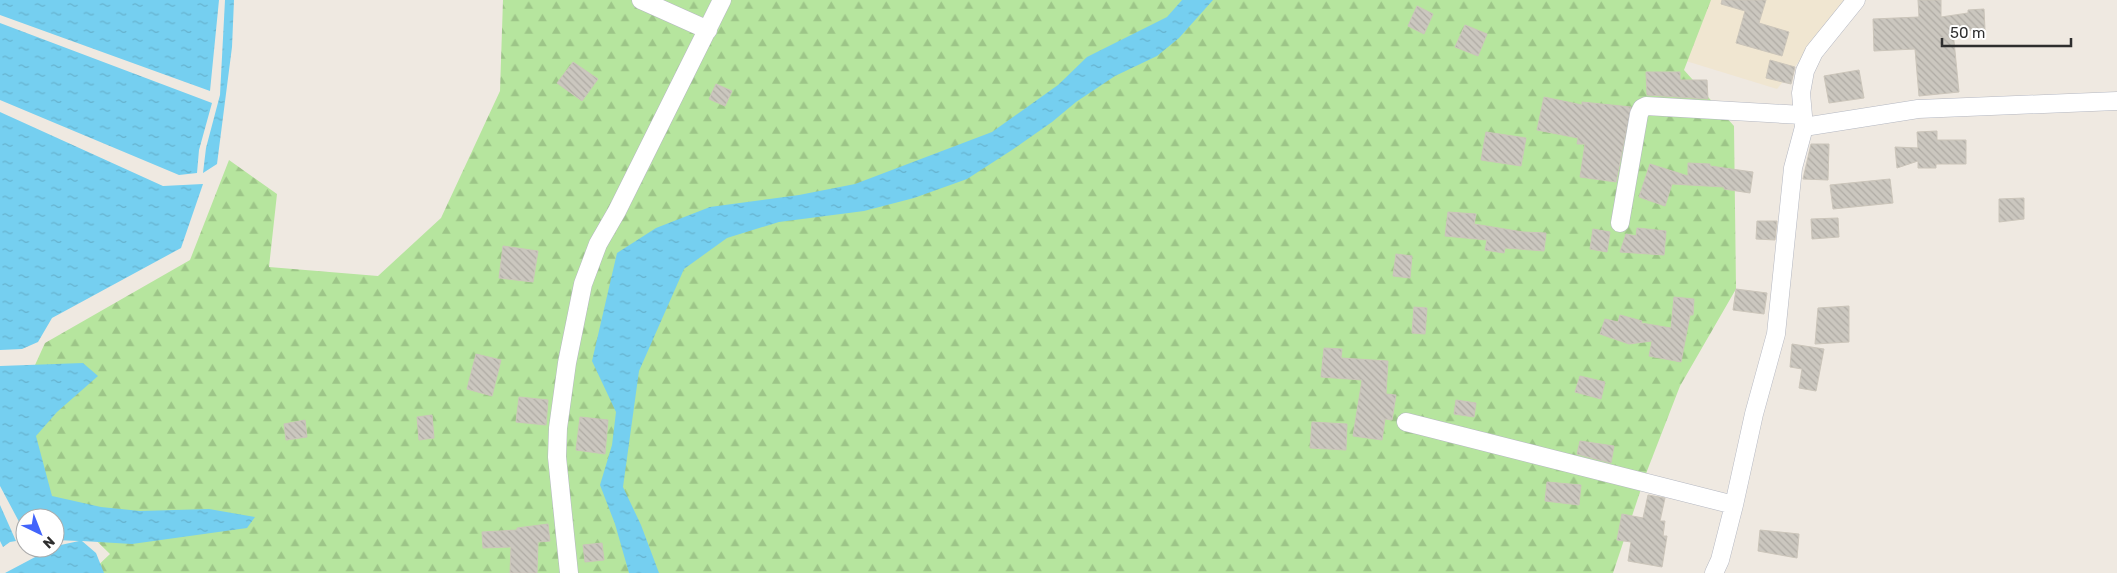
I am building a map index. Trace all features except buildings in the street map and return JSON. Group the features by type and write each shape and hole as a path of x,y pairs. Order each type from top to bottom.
{"street":[{"path":"641,0 708,30"},
{"path":"569,573 557,457 558,428 567,363 583,284 598,244 618,211 722,0"},
{"path":"1714,573 1720,560 1754,414 1776,334 1793,168 1803,121 1801,92 1805,71 1811,59 1856,0"},
{"path":"1620,223 1639,114 1642,108 1646,106 1803,121 1918,109 2117,100"},
{"path":"1406,422 1734,505"}],"shaded area":[{"path":"1695,0 1848,0 1777,89 1673,57"}],"green space":[{"path":"503,0 1711,0 1684,70 1734,126 1736,289 1680,386 1647,471 1613,573 90,573 110,554 52,497 11,418 45,343 190,260 229,160 277,194 269,267 378,276 441,218 500,91"}],"water":[{"path":"0,0 219,0 210,91 0,15"},
{"path":"225,0 234,0 232,47 217,164 203,173 206,148 220,95"},
{"path":"1182,0 1213,0 1179,38 1157,56 1115,76 1076,102 1052,122 1012,150 967,179 914,198 864,211 779,222 727,238 684,269 639,371 623,487 641,525 659,573 629,573 615,524 600,485 612,445 616,412 592,361 617,253 656,228 710,207 799,195 855,184 992,132 1058,85 1087,57 1167,17"},
{"path":"0,23 212,103 199,150 197,173 179,175 0,100"},
{"path":"0,112 163,186 203,184 181,248 52,318 38,342 22,349 0,350"},
{"path":"83,363 98,376 57,412 36,436 52,496 101,507 140,511 209,509 255,517 247,528 132,544 82,541 96,553 104,573 5,573 33,558 65,558 65,544 79,541 65,540 65,508 15,508 15,514 0,486 0,366"},
{"path":"0,505 15,541 3,547 0,541"}]}
